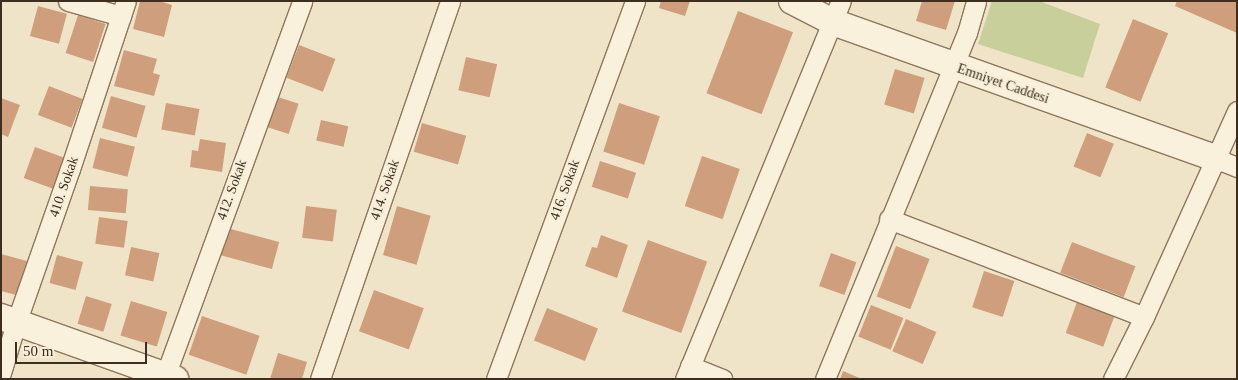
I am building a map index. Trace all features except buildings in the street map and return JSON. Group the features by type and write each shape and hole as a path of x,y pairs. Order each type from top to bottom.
{"street":[{"path":"68,1 123,9"},
{"name":"412. Sokak","path":"168,378 302,1"},
{"name":"414. Sokak","path":"320,379 450,1"},
{"name":"416. Sokak","path":"496,379 635,1"},
{"name":"Emniyet Caddesi","path":"792,1 837,12 953,66 1227,163"},
{"path":"825,379 889,219 967,33 976,1"},
{"name":"410. Sokak","path":"1,373 9,320 70,169 123,9"},
{"path":"723,379 688,372 837,12"},
{"path":"1113,379 1144,317 1227,163 1237,111"},
{"path":"889,219 1144,317"},
{"path":"9,320 168,378"}],"green space":[{"path":"992,1 1039,1 1100,24 1083,78 978,44"}]}
